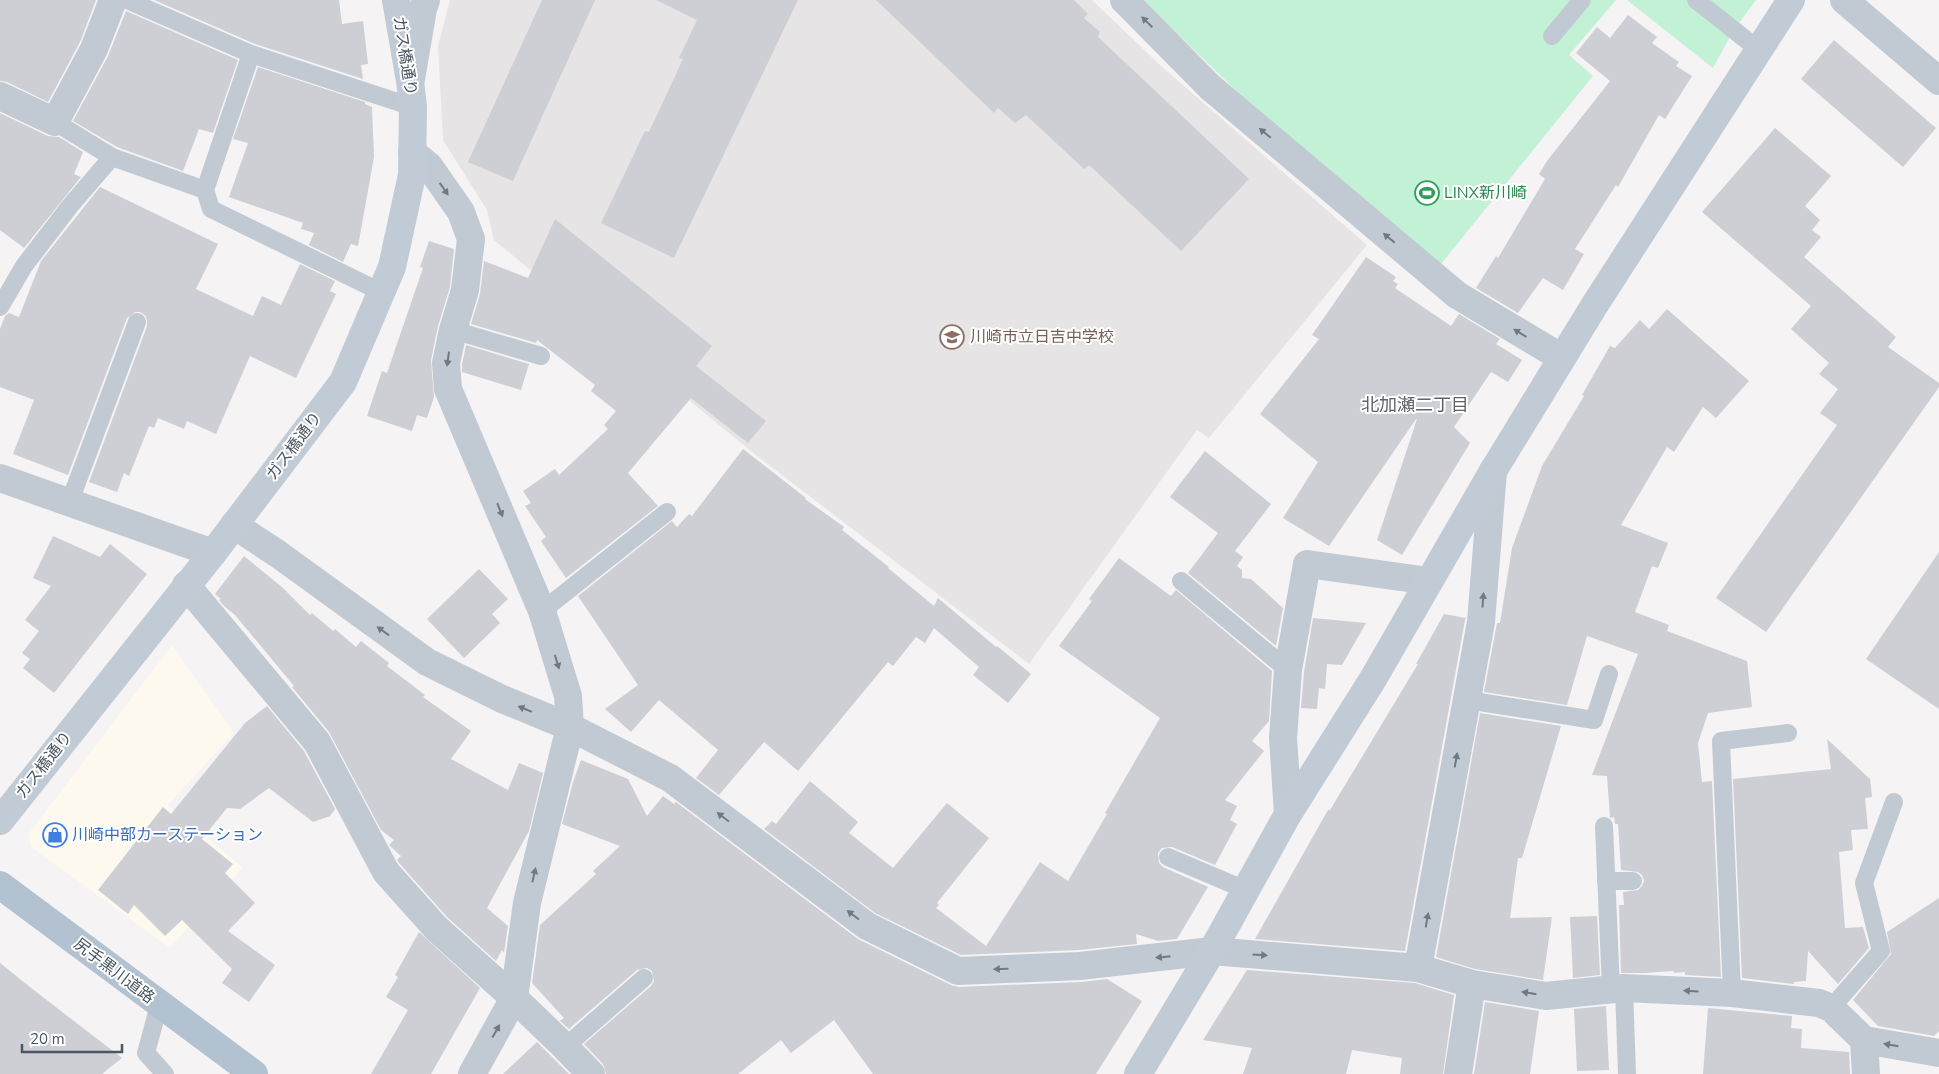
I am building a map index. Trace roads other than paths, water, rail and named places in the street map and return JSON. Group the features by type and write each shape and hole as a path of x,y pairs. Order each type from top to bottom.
{"main road":[{"name":"尻手黒川道路","path":"0,885 254,1074"}],"street":[{"path":"0,96 55,122 94,49 113,0"},
{"name":"ガス橋通り","path":"0,821 213,553 343,382 392,266 412,174 413,107 396,0"},
{"path":"410,81 426,0"},
{"path":"1124,0 1210,87 1457,295 1562,358"},
{"path":"1138,1074 1212,951 1288,814 1373,679 1492,471 1562,358 1792,0"},
{"path":"1844,0 1939,81"},
{"path":"412,152 429,166 461,212 471,239 466,290 453,330 446,363 448,389 542,611 568,696 570,727 527,903 514,998 472,1074"},
{"path":"1418,968 1481,622 1492,471"},
{"path":"0,478 70,501 213,553"},
{"path":"234,525 278,554 427,662 502,699 570,727 670,778 867,926 958,971 1080,966 1212,951 1418,968 1472,984 1546,996 1618,989 1732,994 1819,1002 1831,1008 1864,1040 1939,1053"},
{"path":"1288,814 1283,738 1288,670 1307,564 1429,581"},
{"path":"186,585 317,742 386,872 436,928 565,1046 591,1074"},
{"path":"1458,1074 1472,984"},
{"path":"1864,1040 1866,1074"}],"lane":[{"path":"126,0 251,54 413,107"},
{"path":"1552,36 1582,0"},
{"path":"1696,0 1759,50"},
{"path":"251,54 205,190 211,209 381,292"},
{"path":"55,122 112,157 205,190"},
{"path":"0,308 6,284 24,266 112,157"},
{"path":"70,501 137,322"},
{"path":"453,330 541,356"},
{"path":"542,611 667,512"},
{"path":"1181,581 1288,670"},
{"path":"1467,700 1594,720 1609,674"},
{"path":"1732,994 1721,741 1788,733"},
{"path":"1831,1008 1881,950 1864,883 1894,802"},
{"path":"1604,826 1606,881 1627,1074"},
{"path":"1168,857 1246,890"},
{"path":"1606,881 1633,881"},
{"path":"565,1046 644,978"},
{"path":"159,1005 146,1053 165,1074"}],"place":[{"name":"LINX新川崎","path":"1427,193"},
{"name":"川崎市立日吉中学校","path":"952,337"},
{"name":"川崎中部カーステーション","path":"55,835"}],"district":[{"name":"北加瀬二丁目","path":"1415,405"}]}
